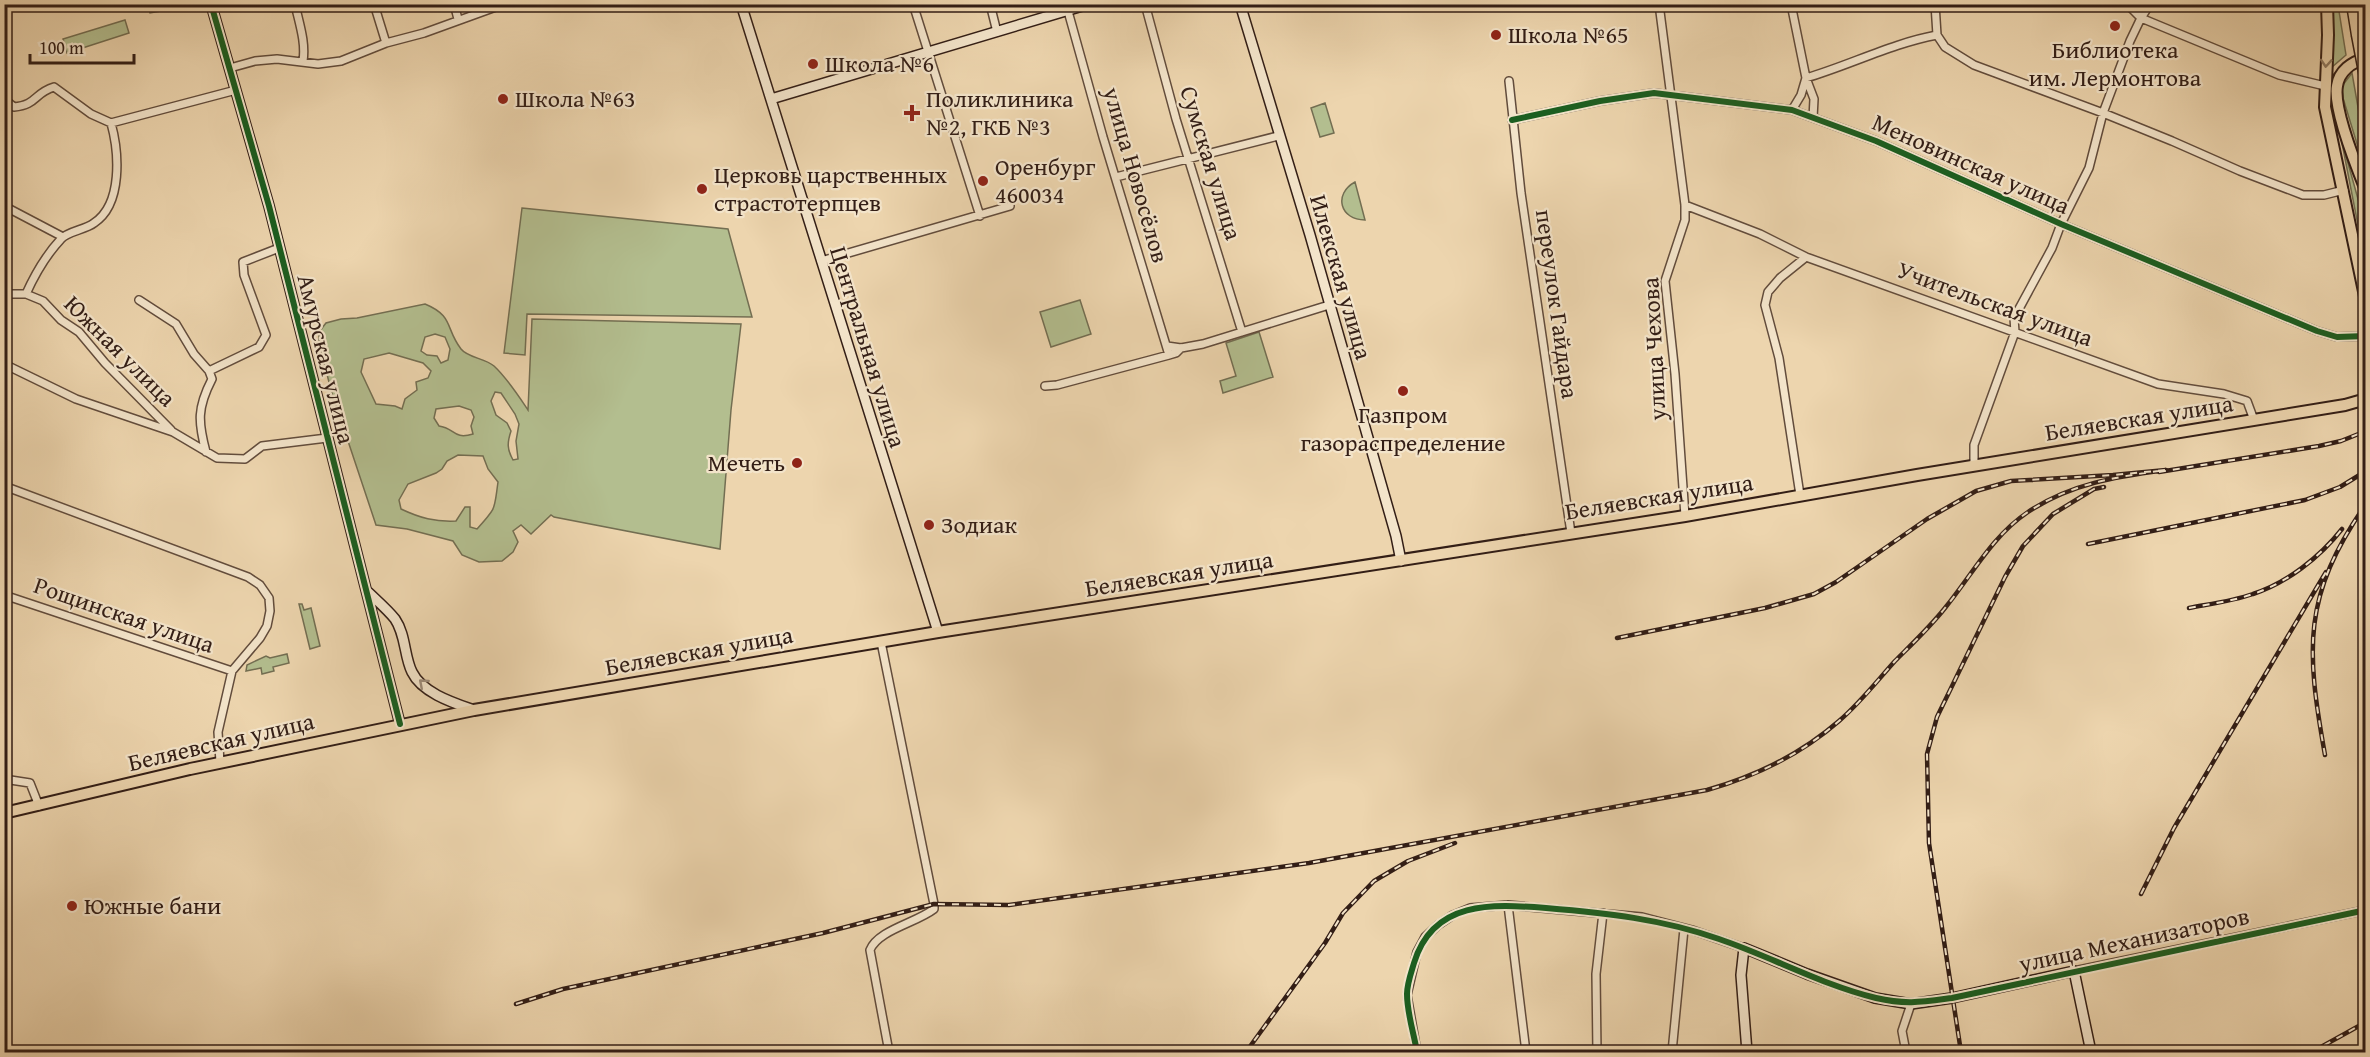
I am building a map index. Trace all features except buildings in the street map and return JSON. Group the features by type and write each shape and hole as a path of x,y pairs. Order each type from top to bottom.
{"highway":[{"path":"2353,4 2366,77"}],"main road":[{"path":"2327,4 2325,106 2366,301"},
{"path":"2366,58 2344,69 2337,86 2341,116 2366,190"},
{"name":"Беляевская улица","path":"4,813 220,762 474,710 938,632 1684,516 2345,405 2365,399"}],"street":[{"name":"Амурская улица","path":"211,4 279,248 400,724"},
{"path":"295,4 303,39 303,61"},
{"path":"374,4 386,43"},
{"path":"454,4 458,19"},
{"path":"230,68 266,60 303,61 318,64 341,61 386,43 423,33 504,4"},
{"name":"Центральная улица","path":"741,4 938,632"},
{"path":"913,4 980,216"},
{"path":"990,4 997,32"},
{"path":"771,99 997,32 1067,8 1089,4"},
{"name":"Сумская улица","path":"1145,4 1242,332"},
{"name":"Илекская улица","path":"1240,4 1310,236 1396,536 1401,561"},
{"name":"улица Чехова","path":"1659,4 1685,205 1685,220 1665,281 1675,374 1684,516"},
{"path":"1791,4 1806,78 1814,99 1813,118"},
{"path":"1935,4 1937,35 1945,47 1974,65 2103,113 2303,195 2324,195 2344,190"},
{"path":"2127,4 2141,18 2279,75 2325,86"},
{"path":"1974,466 1974,445 2015,332 2014,318 2052,248 2061,224 2089,168 2103,113 2130,40 2151,4"},
{"name":"улица Новосёлов","path":"1067,8 1169,355"},
{"path":"1806,78 1835,70 1922,38 1937,35"},
{"path":"1792,110 1801,95 1806,78"},
{"name":"переулок Гайдара","path":"1509,81 1512,120 1547,378 1571,533"},
{"path":"4,99 14,107 28,105 45,90 54,87 91,114 111,123 236,90"},
{"name":"Меновинская улица","path":"1512,120 1600,101 1654,93 1792,110 1876,141 2061,224 2317,332 2337,337 2366,336"},
{"path":"26,294 36,272 63,237 96,222 107,209 114,191 117,156 111,123"},
{"path":"1116,177 1278,136"},
{"name":"Учительская улица","path":"1685,205 1806,257 2158,384 2224,394 2247,401 2254,420"},
{"path":"4,206 63,237"},
{"path":"821,261 1010,206"},
{"name":"Южная улица","path":"139,300 176,324 194,354 209,371 259,347 266,335 244,275 243,262 279,248"},
{"path":"1800,495 1779,358 1765,305 1768,292 1780,278 1806,257"},
{"name":"Южная улица","path":"4,290 11,294 26,294 43,301 61,320 79,332 105,363 173,432"},
{"path":"1167,346 1181,348 1203,344 1329,305"},
{"path":"1045,386 1057,385 1169,355 1181,348"},
{"path":"4,364 76,399 173,432 217,458 245,459 262,446 327,438"},
{"path":"206,452 199,418 202,401 212,379 209,371"},
{"path":"4,486 248,577 260,585 268,598 270,611 267,626 260,638 232,671 218,732 220,762"},
{"path":"364,588 395,620 402,634 412,673 423,685 454,703 474,710"},
{"name":"Рощинская улица","path":"4,595 232,671"},
{"path":"881,642 934,904 934,909 925,916 881,936 873,942 870,950 889,1053"},
{"path":"4,779 30,783 39,806"},
{"path":"1508,905 1526,1053"},
{"path":"1417,1053 1407,995 1417,952 1425,937 1453,915 1470,908 1508,905 1642,917 1744,948 1741,975 1747,1053"},
{"name":"улица Механизаторов","path":"1744,948 1807,974 1875,998 1911,1004 1952,998 2366,910"},
{"path":"1597,1053 1596,974 1603,913"},
{"path":"1672,1053 1684,929"},
{"path":"2074,971 2091,1053"},
{"path":"1906,1053 1902,1031 1911,1004"}],"green space":[{"path":"189,4 190,6 150,13 147,5"},
{"path":"2333,5 2338,5 2346,55 2332,67"},
{"path":"125,20 129,33 67,53 63,39"},
{"path":"2352,73 2365,147 2365,170 2343,98 2342,86"},
{"path":"1325,103 1334,133 1320,137 1311,108"},
{"path":"2341,138 2365,224 2365,261"},
{"path":"1355,182 1365,220 1350,216 1342,206 1344,193"},
{"path":"522,208 728,229 752,317 527,314 525,355 504,353"},
{"path":"1080,300 1091,334 1051,347 1040,312"},
{"path":"425,304 441,313 456,342 464,352 494,366 508,381 528,410 532,319 741,324 731,410 720,549 551,515 531,534 521,525 513,531 518,542 513,552 502,561 479,562 462,555 453,541 407,529 376,525 331,390 319,343 319,332 326,323","holes":["435,334 445,337 450,349 448,360 441,363 437,356 427,355 421,351 425,337","389,353 423,363 431,371 428,378 416,382 417,390 405,399 402,409 376,404 361,372 364,359","495,392 501,393 519,424 516,441 518,459 513,460 509,449 511,431 507,423 496,415 491,401","459,406 471,410 474,417 471,426 473,434 462,436 439,426 434,418 436,409","458,455 483,456 488,469 498,482 494,508 477,529 470,527 470,507 465,507 456,521 428,519 401,509 399,500 408,484 442,469 447,461"]},
{"path":"1259,332 1273,377 1223,393 1220,381 1236,376 1226,343"},
{"path":"299,604 302,604 304,610 311,608 320,646 310,649"},
{"path":"287,654 289,663 273,667 274,671 262,674 261,668 246,671 247,665 266,656 270,658"}],"railway":[{"path":"2159,472 2319,446 2341,441 2366,431"},
{"path":"516,1004 563,989 823,933 934,904 1009,905 1309,863 1707,790 1777,763 1809,744 1839,721 1933,622 1993,544 2028,512 2061,494 2078,488 2112,479 2166,470 2011,481 1976,491 1927,519 1836,582 1814,594 1765,608 1617,638"},
{"path":"2088,544 2305,500 2340,487 2366,471"},
{"path":"1961,1052 1929,843 1927,754 1937,717 2005,577 2023,546 2053,514 2094,489 2104,487"},
{"path":"2325,755 2314,684 2314,624 2330,567 2345,537 2366,504"},
{"path":"2189,608 2245,596 2278,583 2313,559 2342,529"},
{"path":"2141,894 2174,828 2326,572"},
{"path":"1246,1052 1325,943 1343,913 1374,881 1408,861 1455,843"},
{"path":"2312,1052 2366,1022"}],"cycle path":[{"path":"211,4 269,206 400,724"},
{"path":"1512,120 1600,101 1654,93 1792,110 1876,141 2061,224 2317,331 2337,337 2366,336"},
{"path":"1417,1052 1408,1009 1407,990 1409,978 1423,942 1435,927 1450,917 1467,910 1486,907 1526,907 1590,912 1676,926 1739,946 1856,992 1876,998 1905,1002 1952,998 2366,910"}],"place":[{"name":"Библиотека им. Лермонтова","path":"2115,26"},
{"name":"Школа №65","path":"1496,35"},
{"name":"Школа №6","path":"813,64"},
{"name":"Школа №63","path":"503,99"},
{"name":"Поликлиника №2, ГКБ №3","path":"912,113"},
{"name":"Оренбург 460034","path":"983,181"},
{"name":"Церковь царственных страстотерпцев","path":"702,189"},
{"name":"Газпром газораспределение","path":"1403,391"},
{"name":"Мечеть","path":"797,463"},
{"name":"Зодиак","path":"929,525"},
{"name":"Южные бани","path":"72,906"}]}
